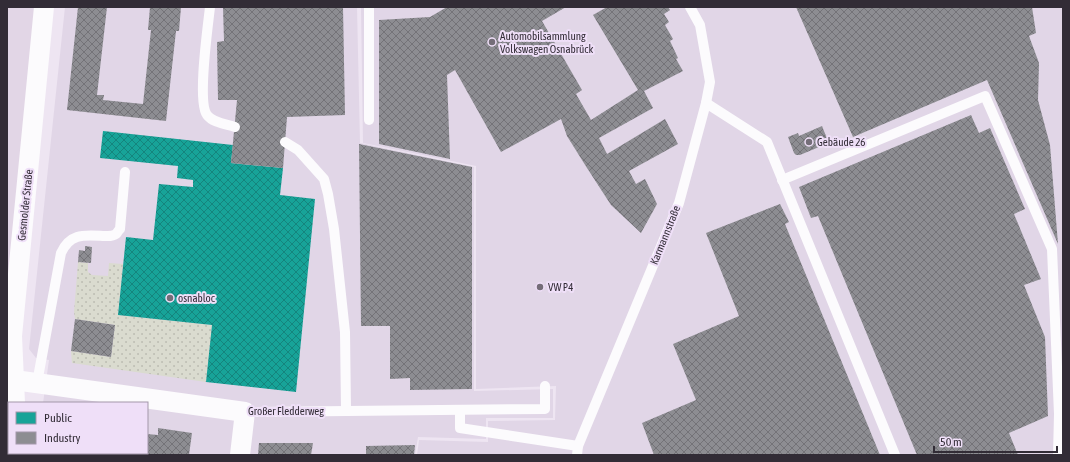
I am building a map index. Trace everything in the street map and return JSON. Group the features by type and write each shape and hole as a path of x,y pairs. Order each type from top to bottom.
{"street":[{"name":"Gesmolder Straße","path":"15,402 10,379 12,336 44,7"},
{"name":"Großer Fledderweg","path":"10,379 37,383 84,396 144,402"},
{"name":"Großer Fledderweg","path":"148,402 245,412"},
{"path":"240,455 245,412"}],"lane":[{"path":"210,7 202,102 207,115 215,121 235,127"},
{"path":"369,7 369,120"},
{"name":"Karmannstraße","path":"577,451 679,203 706,103 710,82 700,25 690,7"},
{"path":"782,180 985,96 1052,249 1059,414 1058,455"},
{"path":"706,103 767,142 896,455"},
{"path":"285,142 298,150 324,179 328,194 334,229 345,332 346,410"},
{"path":"37,383 60,253 68,242 83,235 110,236 116,234 120,229 125,172"},
{"name":"Großer Fledderweg","path":"245,412 545,409 545,386"},
{"path":"460,410 460,428 577,451"}],"shaded area":[{"path":"7,7 37,7 7,299"},
{"path":"65,7 357,7 360,143 474,167 474,391 553,389 553,418 486,418 486,439 418,437 415,455 36,455 148,454 148,402 43,402 49,360 36,358 29,349"},
{"path":"361,7 1063,7 1063,455 417,455 419,440 488,442 488,421 555,420 556,386 476,389 476,166 363,143"},
{"path":"78,262 88,263 88,272 92,275 108,276 109,263 123,264 118,315 212,325 206,382 72,363 71,351 111,357 115,325 75,319 74,312"}],"building: Public":[{"path":"103,131 233,145 231,163 283,168 280,195 315,199 296,392 206,382 212,325 118,315 126,237 153,240 159,184 193,187 193,180 177,178 178,166 100,158"}],"building: Industry":[{"path":"78,7 107,7 97,95 104,95 103,100 143,104 151,30 148,30 150,7 181,7 179,31 176,31 166,121 67,110"},
{"path":"223,7 343,7 345,115 287,117 283,168 231,163 237,100 218,100 217,42 224,41"},
{"path":"447,7 566,7 542,21 582,90 576,94 591,120 638,90 593,15 607,7 668,7 670,10 664,14 669,22 665,25 673,39 670,41 678,58 676,59 683,71 644,91 653,108 599,138 607,154 665,119 678,144 629,171 636,184 645,179 657,204 641,233 611,205 567,136 561,119 501,152 455,70 447,75 450,159 379,144 379,20 430,17"},
{"path":"796,7 1032,7 1036,33 1029,36 1039,63 1038,100 1050,145 1058,244 987,80 853,137"},
{"path":"971,115 979,133 990,128 1025,209 1014,214 1041,279 1024,285 1045,337 1048,416 1009,433 1018,455 917,455 818,216 811,218 799,187"},
{"name":"Gebäude 26","path":"822,126 828,141 826,144 800,155 796,155 788,137 798,133 799,136"},
{"path":"359,144 472,167 472,389 410,390 410,378 390,379 390,326 361,326"},
{"path":"780,204 789,222 785,224 880,455 654,455 642,423 696,400 673,344 739,316 706,233"},
{"path":"85,246 92,247 91,263 78,262 79,250 85,251"},
{"path":"75,319 115,325 111,357 71,351"},
{"path":"158,428 192,433 189,455 134,455 148,454 148,434 158,435"},
{"path":"259,443 313,443 311,455 258,455"},
{"path":"415,445 414,455 366,455 366,446"}],"place":[{"name":"Automobilsammlung Volkswagen Osnabrück","path":"492,42"},
{"name":"Gebäude 26","path":"809,142"},
{"name":"VW P4","path":"540,287"},
{"name":"osnabloc","path":"170,298"}]}
